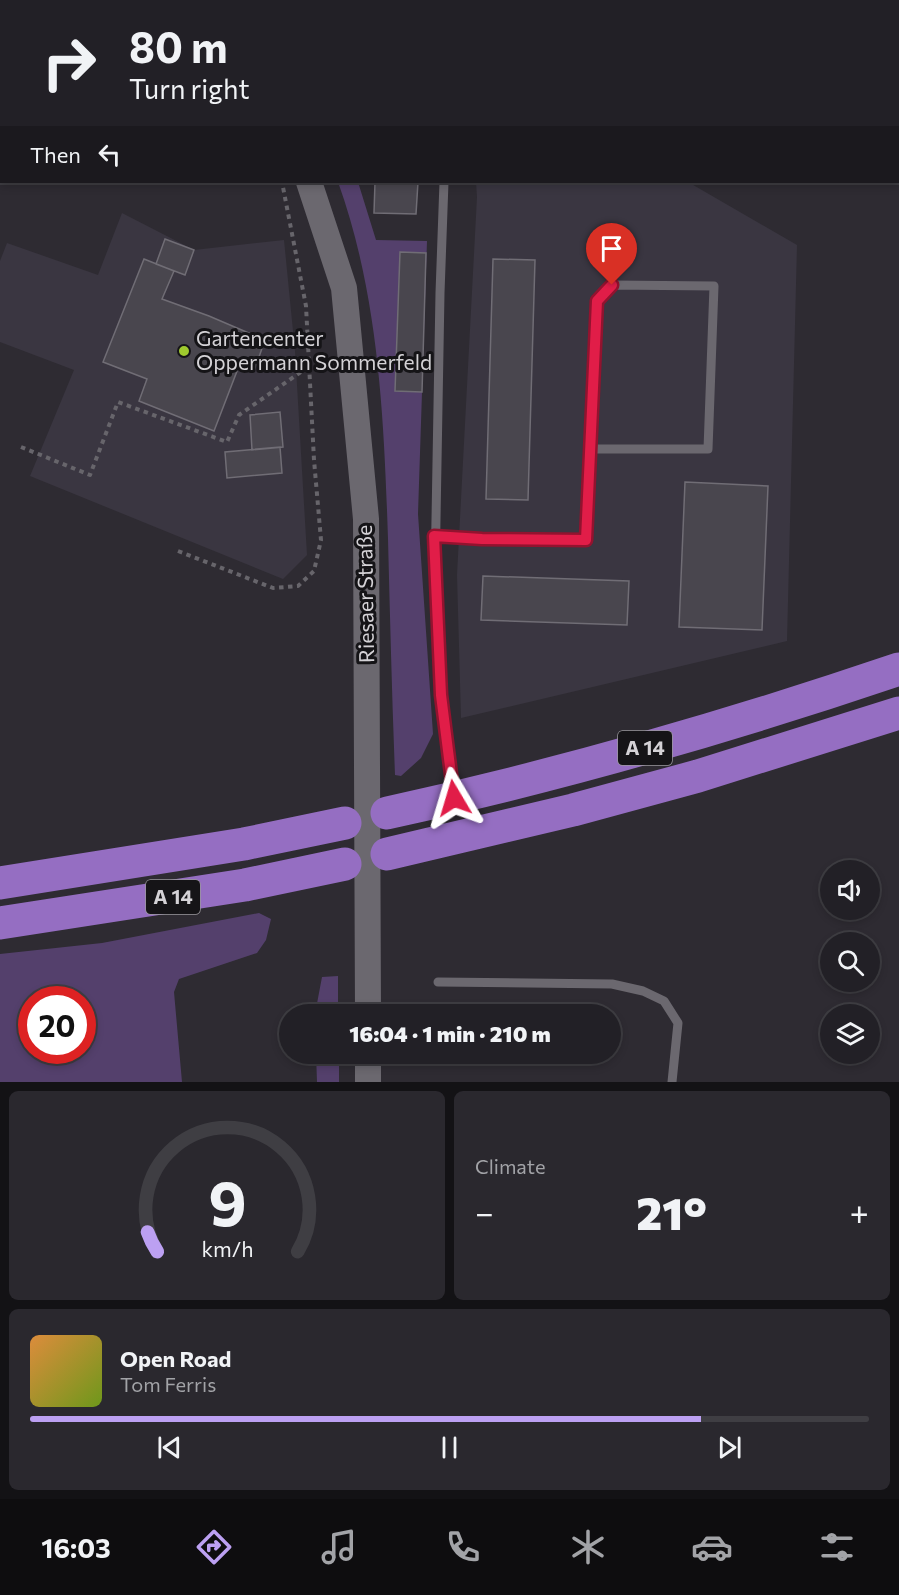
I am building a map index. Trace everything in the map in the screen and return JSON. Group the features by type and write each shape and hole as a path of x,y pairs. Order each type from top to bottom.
{"highway":[{"name":"A 14","path":"387,813 556,773 698,734 899,669"},
{"name":"A 14","path":"387,854 573,810 676,782 899,713"},
{"name":"A 14","path":"0,883 244,844 345,823"},
{"name":"A 14","path":"0,923 245,885 345,864"}],"main road":[{"name":"Riesaer Straße","path":"309,183 344,288 366,519 368,1004"},
{"path":"368,1064 368,1082"}],"lane":[{"path":"444,183 434,536 441,695 454,798"},
{"path":"434,536 586,540 590,449 597,301 612,285 714,286 708,449 590,449"},
{"path":"438,982 612,984 643,991 664,1001 678,1023 672,1082"}],"path":[{"path":"178,551 273,588 298,586 314,571 321,540 314,460 306,306 282,183"},
{"path":"21,447 90,475 118,402 227,442 239,415 309,366"}],"shaded area":[{"path":"338,183 358,183 376,240 427,241 418,514 433,734 421,758 401,776 395,775 386,494 377,358 363,269"},
{"path":"476,183 690,183 797,245 787,641 461,718 457,575"},
{"path":"122,213 194,250 284,240 295,351 307,555 283,579 30,476 74,370 0,342 0,261 7,243 98,275"},
{"path":"259,913 271,919 266,940 257,953 179,979 174,992 182,1082 0,1082 0,954 102,943"},
{"path":"338,976 338,1004 317,1004 322,977"},
{"path":"316,1064 339,1064 339,1082 317,1082"}],"building":[{"path":"375,183 418,183 416,214 374,213"},
{"path":"165,239 194,250 185,275 156,264"},
{"path":"400,252 426,253 422,392 395,391"},
{"name":"Gartencenter Oppermann Sommerfeld","path":"144,259 174,271 162,299 265,340 254,371 239,366 214,431 139,401 147,379 103,362"},
{"path":"493,259 535,260 528,500 486,499"},
{"path":"280,412 283,447 252,450 250,415"},
{"path":"280,447 282,473 227,478 225,452"},
{"path":"685,482 768,486 762,630 679,627"},
{"path":"483,576 629,581 627,625 481,620"}],"place":[{"name":"Gartencenter Oppermann Sommerfeld","path":"184,351"}],"route":[{"path":"454,798 441,695 434,536 586,540 597,301 612,285"}]}
